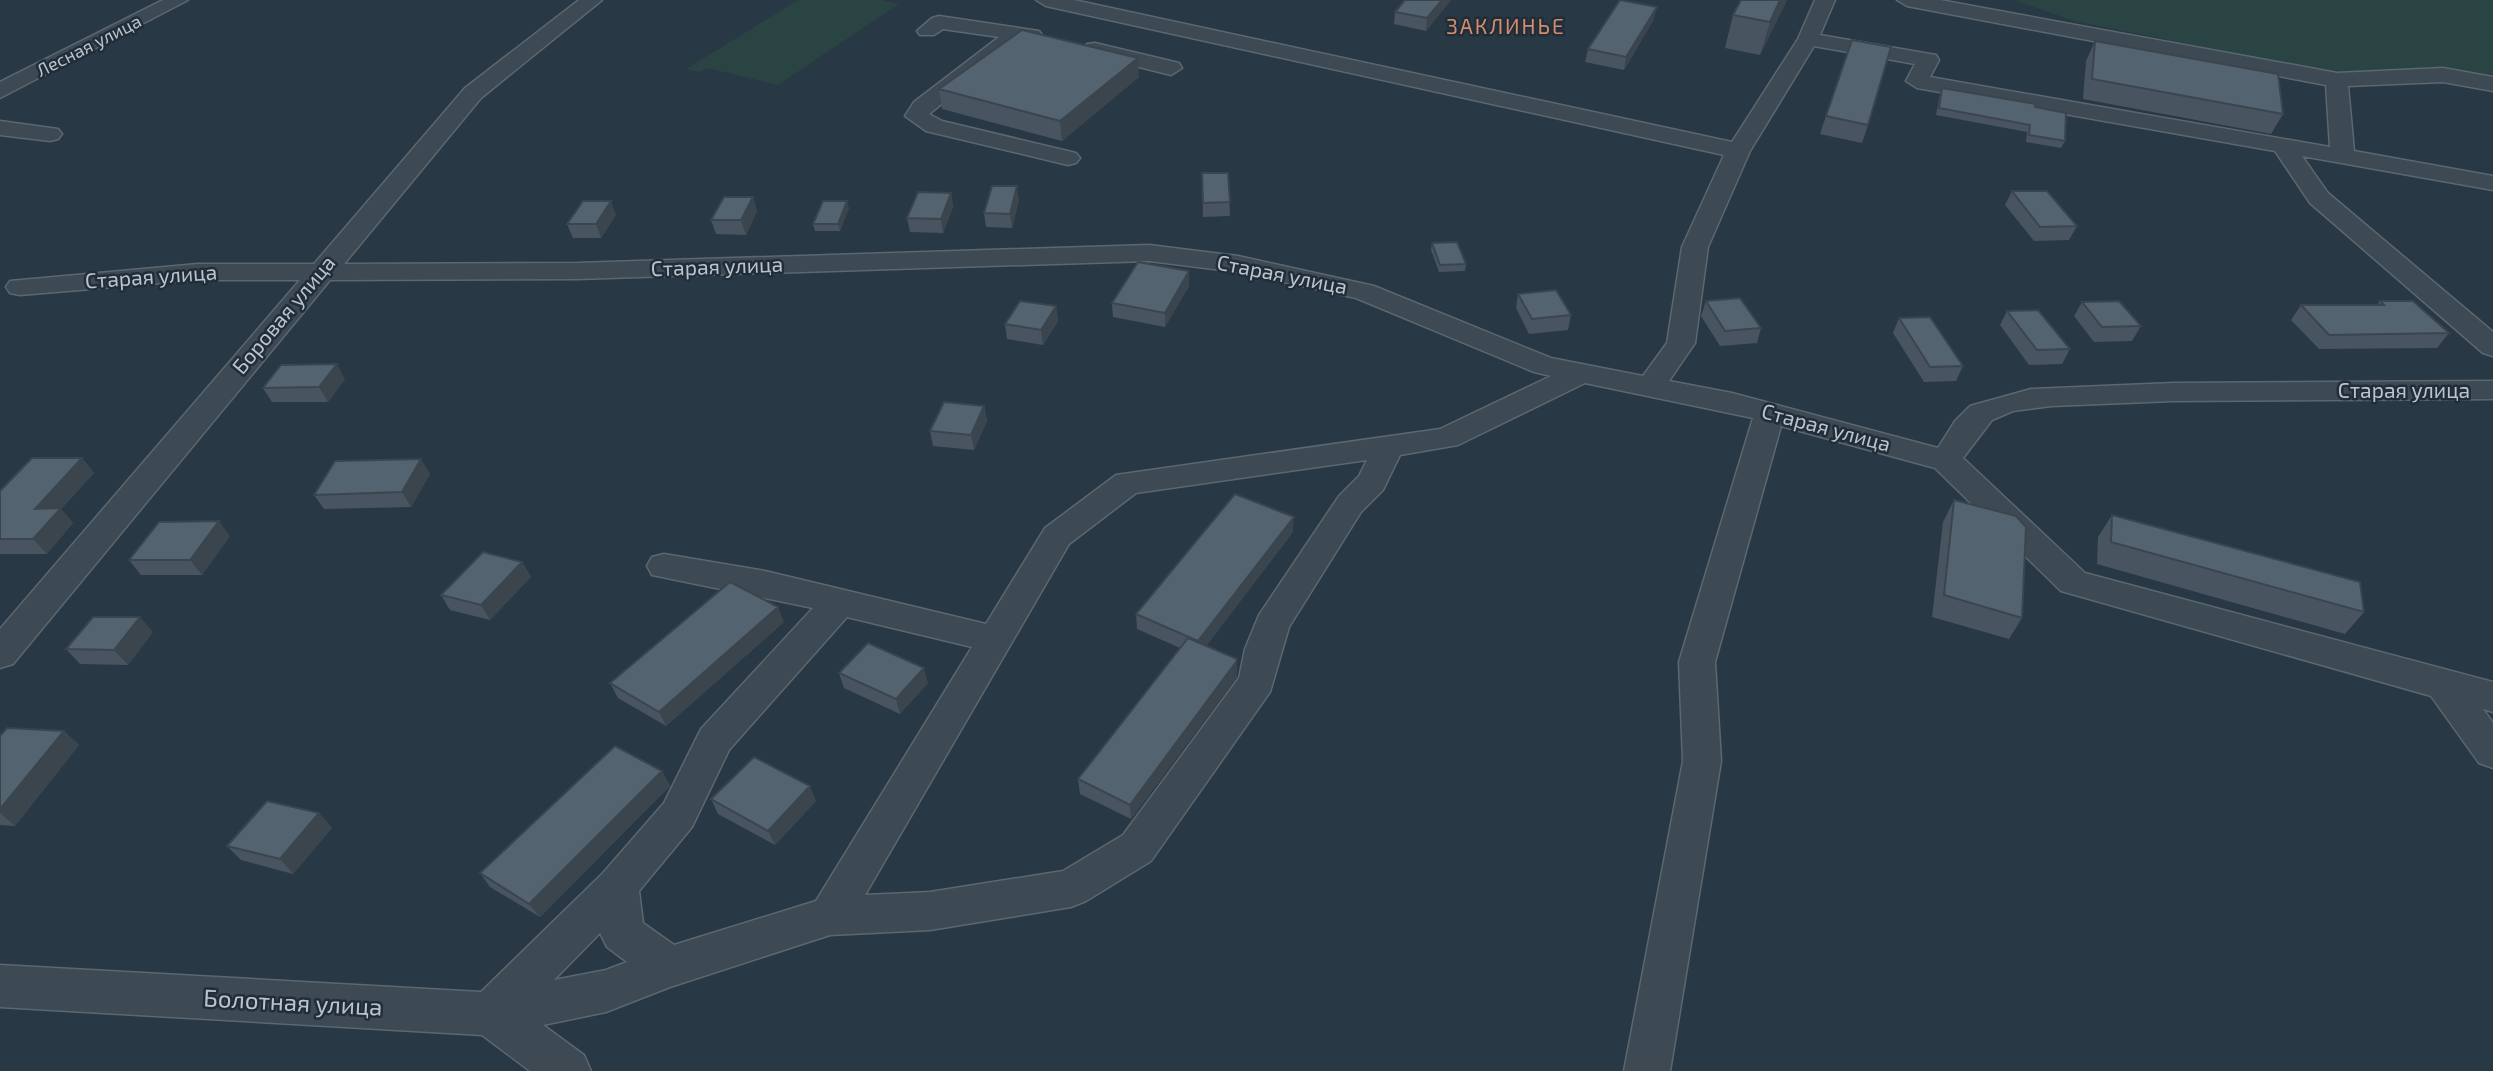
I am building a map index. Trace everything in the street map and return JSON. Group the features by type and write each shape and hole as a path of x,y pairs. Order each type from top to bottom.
{"street":[{"name":"Лесная улица","path":"0,91 178,0"},
{"name":"Боровая улица","path":"0,654 473,93 592,0"},
{"path":"1046,0 1738,151"},
{"path":"1650,388 1681,343 1695,247 1738,151 1808,39 1825,0"},
{"path":"1906,0 2337,80 2444,75 2493,84"},
{"path":"1055,35 1078,7"},
{"path":"927,31 939,22 1055,35 1171,68"},
{"path":"1018,32 922,107 916,116 934,125 1068,158"},
{"path":"1808,39 1928,60 1917,81 2493,183"},
{"path":"2337,80 2342,156"},
{"path":"0,128 50,134"},
{"path":"2282,145 2319,198 2493,347"},
{"name":"Старая улица","path":"20,287 198,272 577,271 1149,253 1251,267 1364,292 1544,366 1770,413 1946,460 1979,414 2004,404 2075,394 2252,389 2408,393 2493,390"},
{"path":"830,916 1057,536 1127,483 1447,438 1578,375"},
{"path":"1647,1071 1702,761 1697,662 1770,413"},
{"name":"Болотная улица","path":"0,986 490,1014 606,991 669,967 830,916 930,911 1071,888 1137,848 1257,682 1263,649 1272,624 1350,504 1372,482 1389,446"},
{"path":"1946,460 2073,582 2493,697"},
{"path":"664,566 765,584 997,640"},
{"path":"568,1071 490,1014 618,886 678,815 715,740 839,603"},
{"path":"2444,685 2493,752"},
{"path":"618,886 622,933 669,967"}],"green space":[{"path":"798,0 881,0 899,4 778,85 707,68 700,72 686,69"},
{"path":"2014,0 2493,0 2493,81 2309,76 2244,55 2074,21"}],"building":[{"path":"1405,0 1442,0 1427,18 1395,12"},
{"path":"1620,0 1657,7 1626,57 1588,49"},
{"path":"1741,0 1780,0 1770,22 1733,15"},
{"path":"1022,30 1138,58 1060,121 939,89"},
{"path":"1852,40 1891,47 1868,125 1826,116"},
{"path":"2095,41 2278,74 2283,114 2092,79"},
{"path":"1942,88 2035,104 2035,107 2066,113 2065,141 2029,135 2030,125 1939,108"},
{"path":"1202,173 1228,173 1230,202 1203,203"},
{"path":"992,186 1017,186 1010,214 984,213"},
{"path":"2012,191 2047,191 2077,226 2040,227"},
{"path":"918,192 951,193 941,219 907,218"},
{"path":"724,197 753,197 741,220 711,220"},
{"path":"583,201 611,201 596,224 567,224"},
{"path":"823,201 847,201 838,224 813,224"},
{"path":"1457,242 1466,264 1440,265 1432,243"},
{"path":"1138,262 1189,271 1165,313 1112,303"},
{"path":"1556,290 1571,315 1532,319 1518,294"},
{"path":"1740,298 1761,328 1725,331 1706,301"},
{"path":"1020,301 1056,306 1041,330 1005,324"},
{"path":"2119,301 2141,326 2102,327 2082,302"},
{"path":"2380,301 2413,301 2449,333 2329,335 2301,305 2384,305"},
{"path":"2038,310 2070,349 2037,350 2007,311"},
{"path":"1930,317 1963,366 1930,367 1899,318"},
{"path":"337,364 319,387 263,388 281,365"},
{"path":"944,402 984,406 971,435 930,431"},
{"path":"32,458 82,458 35,509 61,508 33,539 0,539 0,491"},
{"path":"421,459 402,492 314,495 335,461"},
{"path":"1235,494 1294,517 1198,641 1136,614"},
{"path":"1954,500 2016,516 2026,527 2022,618 1944,595"},
{"path":"2112,515 2360,582 2364,612 2111,542"},
{"path":"219,521 190,560 129,560 159,522"},
{"path":"483,552 522,562 481,605 441,595"},
{"path":"730,582 778,607 659,712 610,683"},
{"path":"93,617 140,617 114,650 66,649"},
{"path":"1188,638 1237,659 1236,662 1130,805 1078,779"},
{"path":"868,643 924,668 896,699 839,673"},
{"path":"7,728 64,731 0,809 0,736"},
{"path":"615,746 662,771 529,904 480,873"},
{"path":"754,757 810,786 768,831 711,799"},
{"path":"267,801 319,813 280,859 227,846"}],"district":[{"name":"ЗАКЛИНЬЕ","path":"1506,27"}]}
